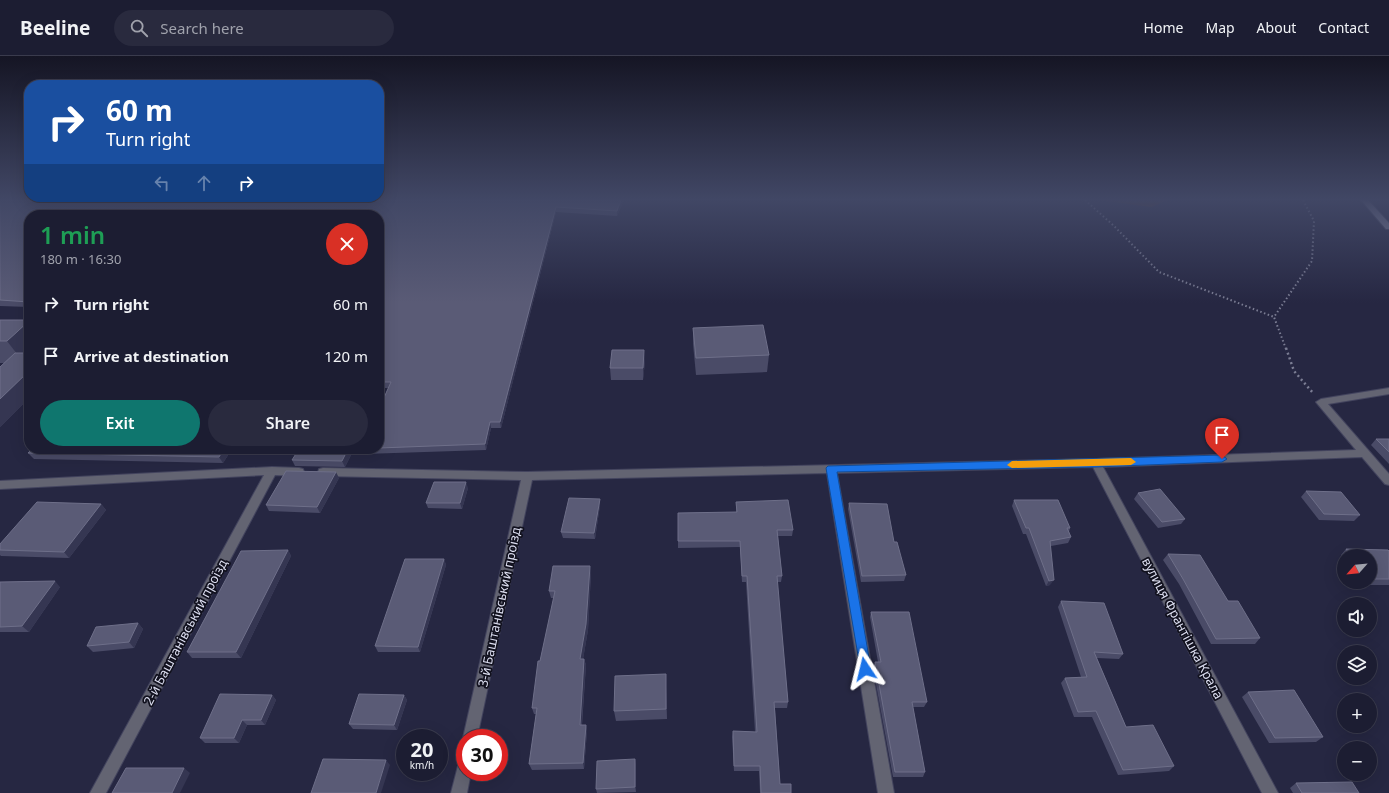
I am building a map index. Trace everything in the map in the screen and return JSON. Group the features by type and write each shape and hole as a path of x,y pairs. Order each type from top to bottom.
{"street":[{"path":"1321,402 1389,391"},
{"path":"1321,402 1389,481"},
{"path":"0,485 272,471 527,476 1096,463 1365,454"},
{"name":"вулиця Франтішка Крала","path":"1096,463 1270,793"},
{"path":"831,468 886,793"},
{"name":"2-й Баштанівський проїзд","path":"98,793 272,471"},
{"name":"3-й Баштанівський проїзд","path":"472,729 527,476"},
{"path":"459,793 461,781"}],"path":[{"path":"1122,234 1159,272 1274,317 1294,371 1321,402"},
{"path":"1274,317 1312,261 1313,234"}],"building":[{"path":"0,234 24,234 24,302 0,300"},
{"path":"384,234 549,234 500,422 490,422 485,444 384,448 384,398 391,382 384,382"},
{"path":"0,320 24,320 24,326 7,341 0,341"},
{"path":"763,325 769,355 696,358 693,328"},
{"path":"612,350 644,350 643,368 610,368"},
{"path":"15,353 24,353 24,376 0,399 0,367"},
{"path":"1376,439 1389,439 1389,452"},
{"path":"76,454 221,454 219,457"},
{"path":"296,454 346,454 342,461 292,460"},
{"path":"286,471 336,472 317,507 266,505"},
{"path":"434,482 466,482 460,503 426,503"},
{"path":"1160,489 1185,519 1162,522 1138,493"},
{"path":"1306,491 1341,492 1360,515 1324,514"},
{"path":"569,498 600,499 594,533 561,532"},
{"path":"788,500 793,530 777,530 782,576 777,576 788,702 774,702 780,784 791,784 791,793 761,793 760,766 734,766 733,731 757,732 747,576 742,576 740,541 678,541 678,513 737,512 736,502"},
{"path":"1014,500 1058,500 1070,528 1067,528 1071,537 1050,541 1054,580 1049,581 1029,528 1026,528"},
{"path":"37,502 101,504 64,552 0,550 0,544"},
{"path":"849,503 887,504 894,542 897,542 906,575 862,576"},
{"path":"288,550 236,652 187,652 241,551"},
{"path":"1377,550 1389,551 1389,579 1377,579"},
{"path":"1168,554 1200,555 1228,601 1238,601 1260,638 1216,639"},
{"path":"405,559 444,559 418,647 375,646"},
{"path":"553,566 590,566 586,624 580,659 584,659 580,725 586,725 583,763 529,764 537,708 532,708 538,661 540,661 555,591 549,591"},
{"path":"55,581 22,626 0,627 0,582"},
{"path":"1061,601 1104,603 1123,654 1094,652 1126,727 1153,725 1174,766 1123,770 1096,711 1078,712 1065,678 1087,677"},
{"path":"871,612 909,612 927,702 912,702 925,772 895,772 875,662 881,662"},
{"path":"138,623 129,642 87,646 96,627"},
{"path":"666,674 666,709 614,711 615,676"},
{"path":"1294,690 1323,737 1275,738 1248,692"},
{"path":"220,694 272,695 261,720 242,720 234,738 200,738"},
{"path":"359,694 404,695 394,725 349,724"},
{"path":"323,759 386,760 376,793 311,793"},
{"path":"635,759 635,787 596,789 597,761"},
{"path":"126,768 184,768 172,793 112,793"},
{"path":"1352,782 1359,793 1302,793 1296,783"}],"slow traffic":[{"path":"1012,465 1131,462"}],"route":[{"path":"865,669 831,468 1222,459"}]}
